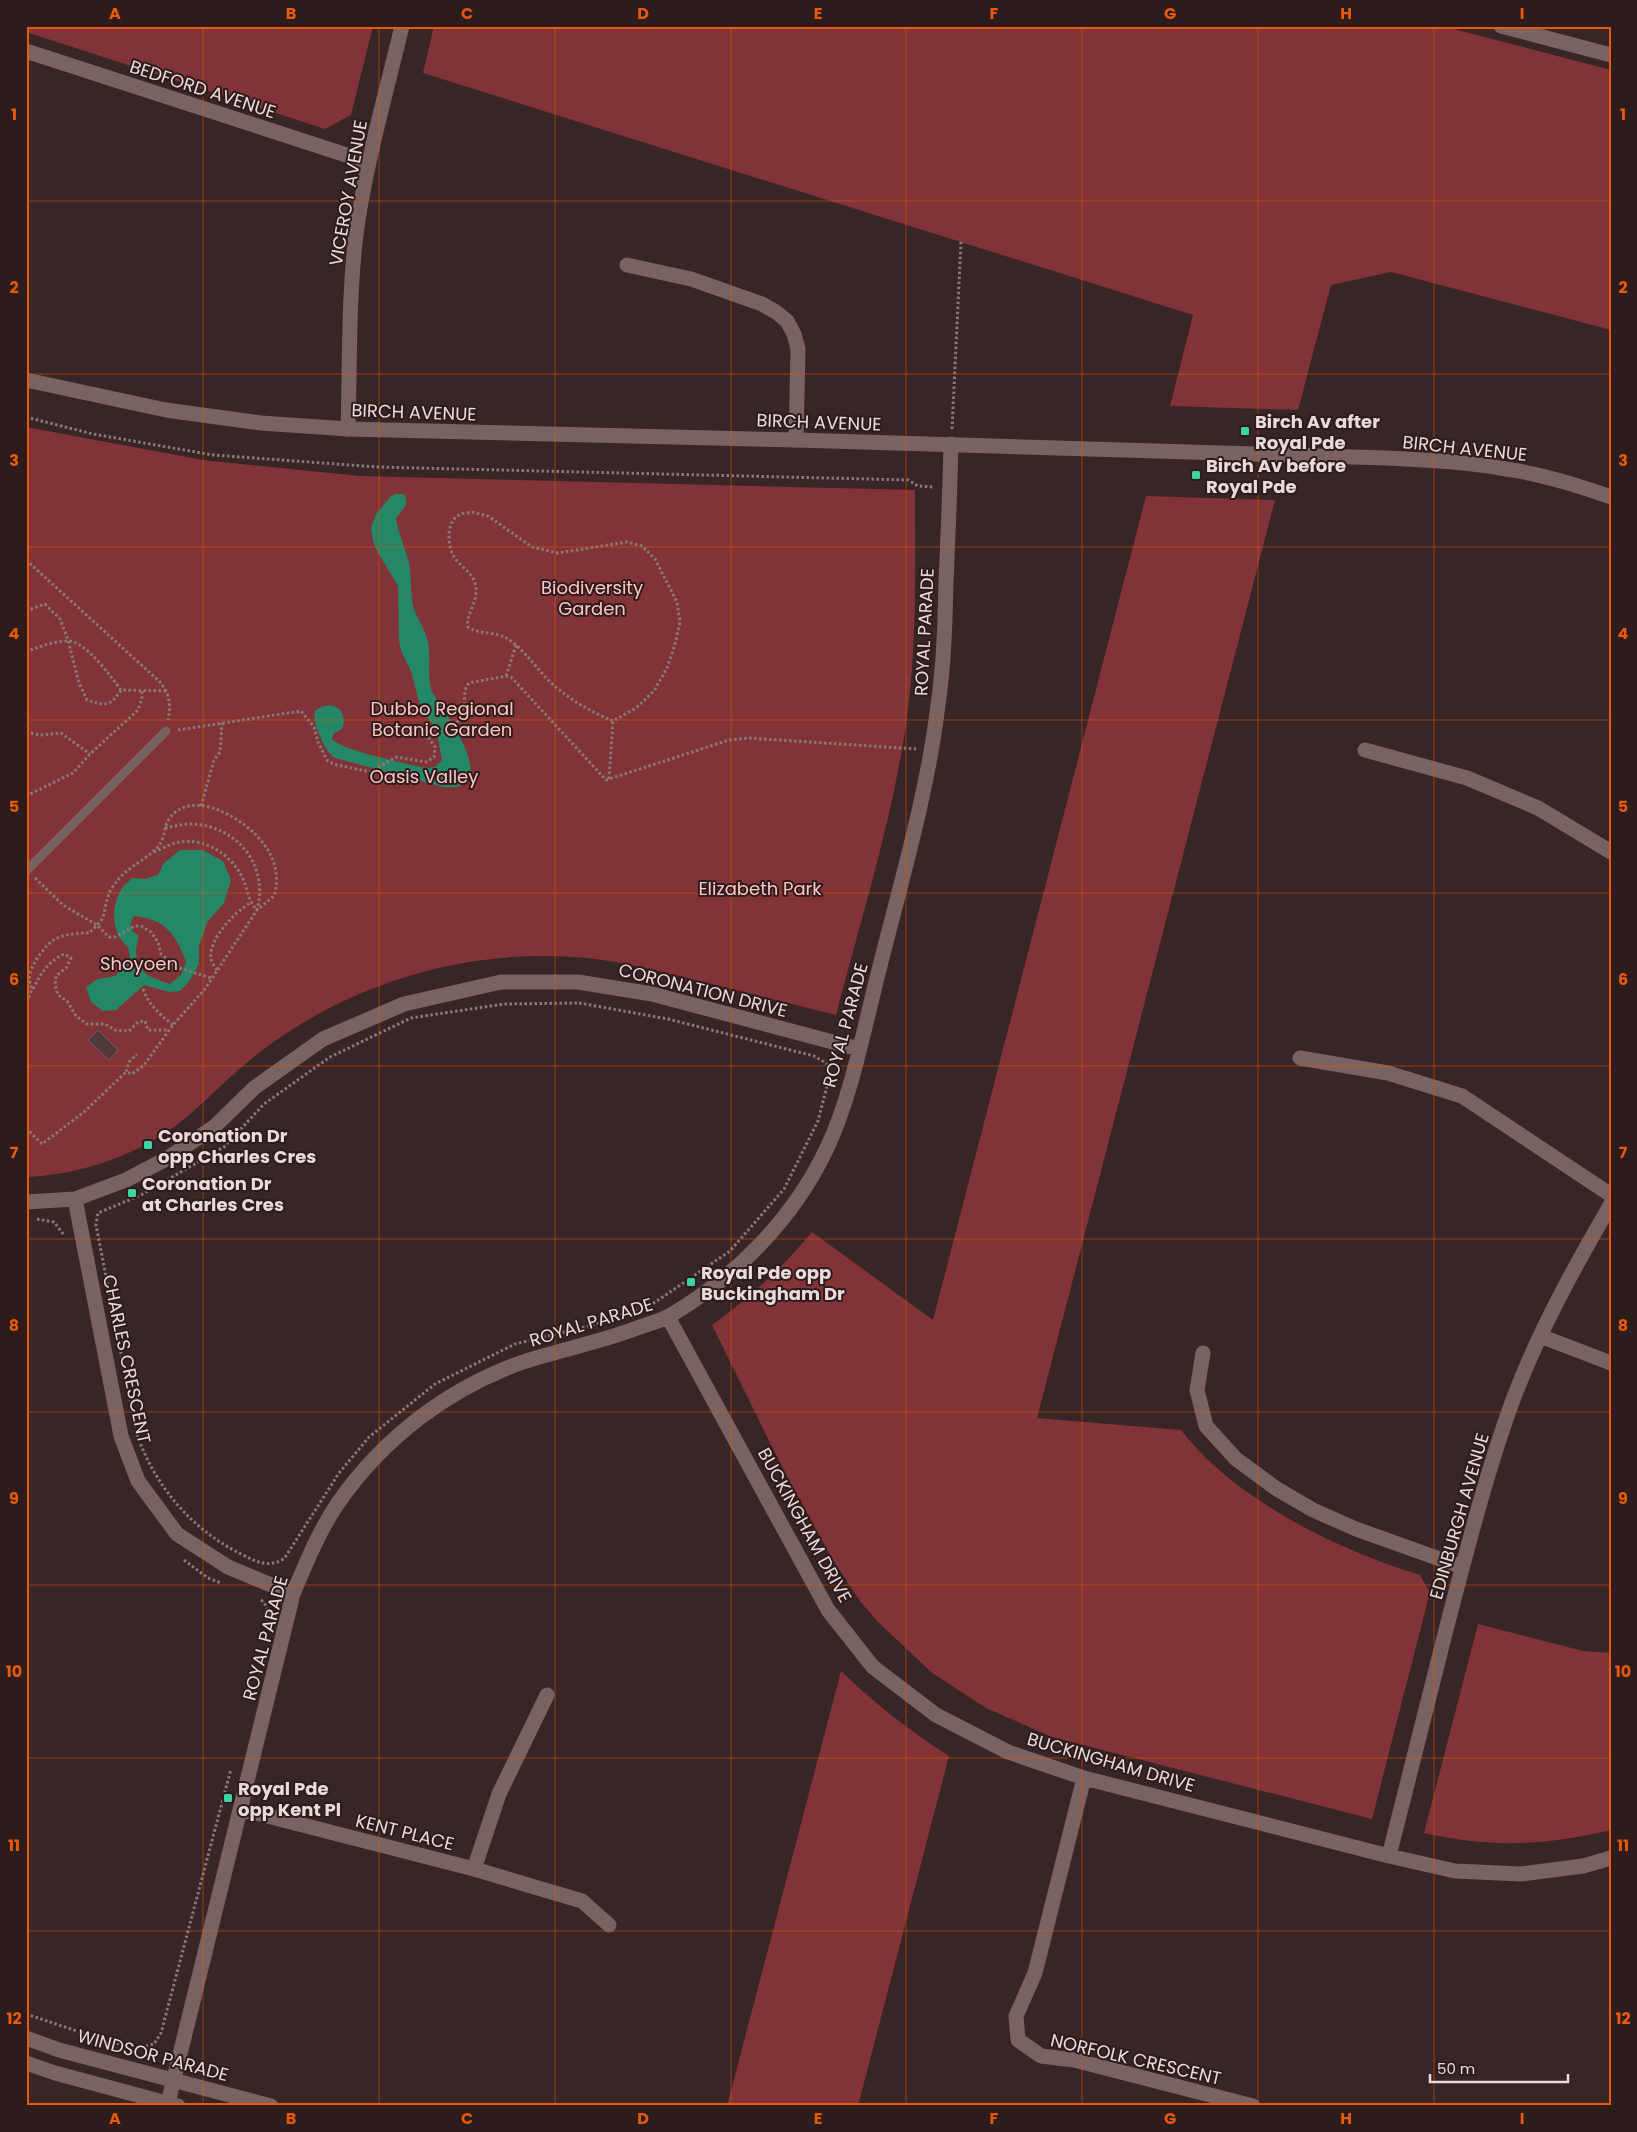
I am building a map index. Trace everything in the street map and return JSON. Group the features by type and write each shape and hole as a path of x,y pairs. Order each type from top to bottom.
{"street":[{"name":"VICEROY AVENUE","path":"348,429 352,271 357,227 368,162 402,26"},
{"path":"1501,26 1611,55"},
{"name":"BEDFORD AVENUE","path":"26,51 368,162"},
{"path":"628,265 700,282 762,304 787,321 794,334 798,349 796,440"},
{"name":"BIRCH AVENUE","path":"26,380 166,410 261,422 348,429 951,444 1448,462 1517,471 1565,481 1611,497"},
{"name":"ROYAL PARADE","path":"173,2104 174,2080 293,1594 314,1545 342,1498 363,1470 399,1434 434,1407 475,1381 525,1362 622,1334 668,1317 745,1260 779,1224 808,1182 828,1147 859,1049 915,830 932,750 943,656 951,444"},
{"path":"1366,750 1466,778 1529,804 1611,852"},
{"name":"CORONATION DRIVE","path":"26,1202 75,1199 126,1180 168,1158 214,1127 254,1088 323,1039 404,1004 502,982 578,982 652,994 859,1049"},
{"path":"1300,1058 1388,1073 1462,1096 1611,1195"},
{"name":"CHARLES CRESCENT","path":"75,1199 121,1436 138,1481 177,1534 228,1567 293,1594"},
{"name":"EDINBURGH AVENUE","path":"1389,1856 1462,1567 1492,1462 1514,1396 1540,1336 1572,1272 1611,1204"},
{"name":"BUCKINGHAM DRIVE","path":"668,1317 828,1610 873,1666 936,1715 1008,1752 1084,1778 1455,1871 1521,1874 1583,1866 1611,1858"},
{"path":"1540,1336 1611,1363"},
{"path":"1203,1353 1197,1390 1206,1426 1236,1459 1278,1489 1313,1510 1356,1529 1462,1567"},
{"name":"KENT PLACE","path":"474,1869 499,1794 547,1695"},
{"name":"NORFOLK CRESCENT","path":"1084,1778 1035,1973 1016,2016 1018,2040 1040,2056 1074,2060 1252,2106"},
{"name":"KENT PLACE","path":"240,1809 474,1869 582,1900 609,1925"},
{"name":"WINDSOR PARADE","path":"26,2038 59,2050 271,2106"},
{"path":"26,2063 55,2073 173,2104"}],"lane":[{"path":"27,871 166,732"}],"path":[{"path":"951,444 961,242"},
{"path":"26,417 93,434 213,455 377,467 908,480 918,486 950,488"},
{"path":"472,512 488,516 532,547 558,553 627,542 642,546 655,559 668,581 677,602 680,622 675,644 667,668 654,691 636,708 613,721 596,714 561,692 506,637 474,631 468,627 466,620 476,600 475,581 453,556 449,540 451,524 459,515 472,512"},
{"path":"26,560 167,691 170,710 166,732 301,711 314,727 318,742 327,760 333,764 370,772 396,757 426,762 434,757 434,747 428,737 457,722 463,714 466,687 469,683 506,676 512,678 606,780 729,740 748,738 932,750"},
{"path":"26,611 46,604 60,619 68,640 79,683 87,700 103,705 113,702 121,690"},
{"path":"26,652 37,647 68,640 78,643 99,662 121,690"},
{"path":"506,676 516,646"},
{"path":"121,690 167,691"},
{"path":"26,796 73,773 90,754 138,710 142,699 142,690"},
{"path":"609,779 613,721"},
{"path":"201,806 214,760 220,752 222,723"},
{"path":"26,732 40,735 61,733 90,754"},
{"path":"33,989 29,974 38,958 54,940 75,933 89,933 97,925 102,919 108,896 118,879 151,853 160,843 169,819 176,812 186,807 201,806 227,812 257,835 270,854 277,876 276,890 271,900 257,910 204,989 173,1024 144,1065 132,1074 126,1072"},
{"path":"165,828 183,824 204,826 228,836 245,849 253,859 259,878 261,889 257,910"},
{"path":"151,853 178,842 192,842 216,849 232,862 238,870 246,887 250,903 257,910"},
{"path":"27,871 63,905 97,925 109,937 118,936 132,928 141,926 151,932 158,942 161,954 181,970 211,978"},
{"path":"217,970 212,960 212,953 217,938 239,910 250,903"},
{"path":"26,1002 42,972 53,960 64,954 70,958 66,968 56,976 55,985 58,995 67,1001 76,1016 87,1024 105,1024 115,1030 128,1031 138,1022 145,1021 148,1030 169,1030"},
{"path":"143,989 147,1000 154,1010 173,1024"},
{"path":"579,1003 668,1019 814,1056 826,1063 832,1071 818,1121 784,1189 730,1251 651,1305 585,1327 515,1344 435,1384 369,1437 339,1473 284,1559 274,1564 258,1562 222,1544 192,1521 170,1497 145,1457 137,1435 96,1225 98,1213 141,1196 224,1147 264,1104 330,1057 410,1018 504,1004 579,1003"},
{"path":"26,1128 42,1144 84,1112 126,1072 129,1062 136,1054"},
{"path":"32,1219 54,1222 63,1232 65,1242"},
{"path":"178,1556 208,1578 224,1584"},
{"path":"256,1598 264,1602 270,1614 268,1622"},
{"path":"26,2014 107,2041 138,2048 154,2044 162,2033 231,1768"}],"green space":[{"path":"26,26 373,26 351,115 325,129 26,32"},
{"path":"434,26 1442,26 1611,70 1611,330 1391,272 1331,285 1298,410 1170,406 1193,315 423,73"},
{"name":"Dubbo Regional Botanic Garden","path":"26,427 203,460 360,476 915,490 915,600 913,655 908,709 895,786 886,825 836,1015 657,971 587,958 544,956 501,958 459,964 417,974 377,987 337,1004 300,1025 264,1049 178,1124 144,1146 86,1168 26,1177"},
{"path":"1146,496 1275,500 1037,1418 1181,1430 1203,1455 1230,1479 1290,1519 1356,1552 1420,1575 1430,1592 1372,1819 1052,1737 986,1708 931,1672 877,1621 860,1601 831,1557 782,1467 712,1325 765,1282 812,1232 933,1320"},
{"path":"1478,1624 1583,1651 1611,1653 1611,1830 1563,1839 1518,1843 1472,1841 1424,1833"},
{"path":"841,1671 893,1716 949,1756 858,2106 727,2106"}],"shaded area":[{"path":"404,494 406,498 406,504 396,518 409,563 413,606 426,634 429,651 430,685 432,692 458,732 466,749 470,765 469,778 461,785 443,787 335,758 324,744 315,722 315,711 321,707 333,706 341,712 344,722 342,729 334,733 332,739 337,743 375,756 426,768 435,767 442,760 437,734 421,709 411,671 401,651 398,586 373,541 371,528 376,514 391,496"},
{"path":"180,850 202,850 223,861 231,880 224,903 208,921 199,946 199,964 188,983 180,991 169,992 144,985 116,1010 103,1011 91,1002 86,987 98,979 115,976 130,957 128,947 119,935 114,920 117,897 132,878 145,879 158,875 164,863","holes":["134,916 161,924 168,930 178,943 186,962 181,975 170,984 146,974 139,965 136,951 138,935 133,932 130,925"]}],"building":[{"path":"98,1030 118,1050 109,1060 88,1040"}],"place":[{"name":"Birch Av after Royal Pde","path":"1245,431"},
{"name":"Birch Av before Royal Pde","path":"1196,475"},
{"name":"Coronation Dr opp Charles Cres","path":"148,1145"},
{"name":"Coronation Dr at Charles Cres","path":"132,1193"},
{"name":"Royal Pde opp Buckingham Dr","path":"691,1282"},
{"name":"Royal Pde opp Kent Pl","path":"228,1798"}],"park label":[{"name":"Biodiversity Garden","path":"592,597"},
{"name":"Oasis Valley","path":"424,776"},
{"name":"Elizabeth Park","path":"760,888"},
{"name":"Shoyoen","path":"139,963"}]}
